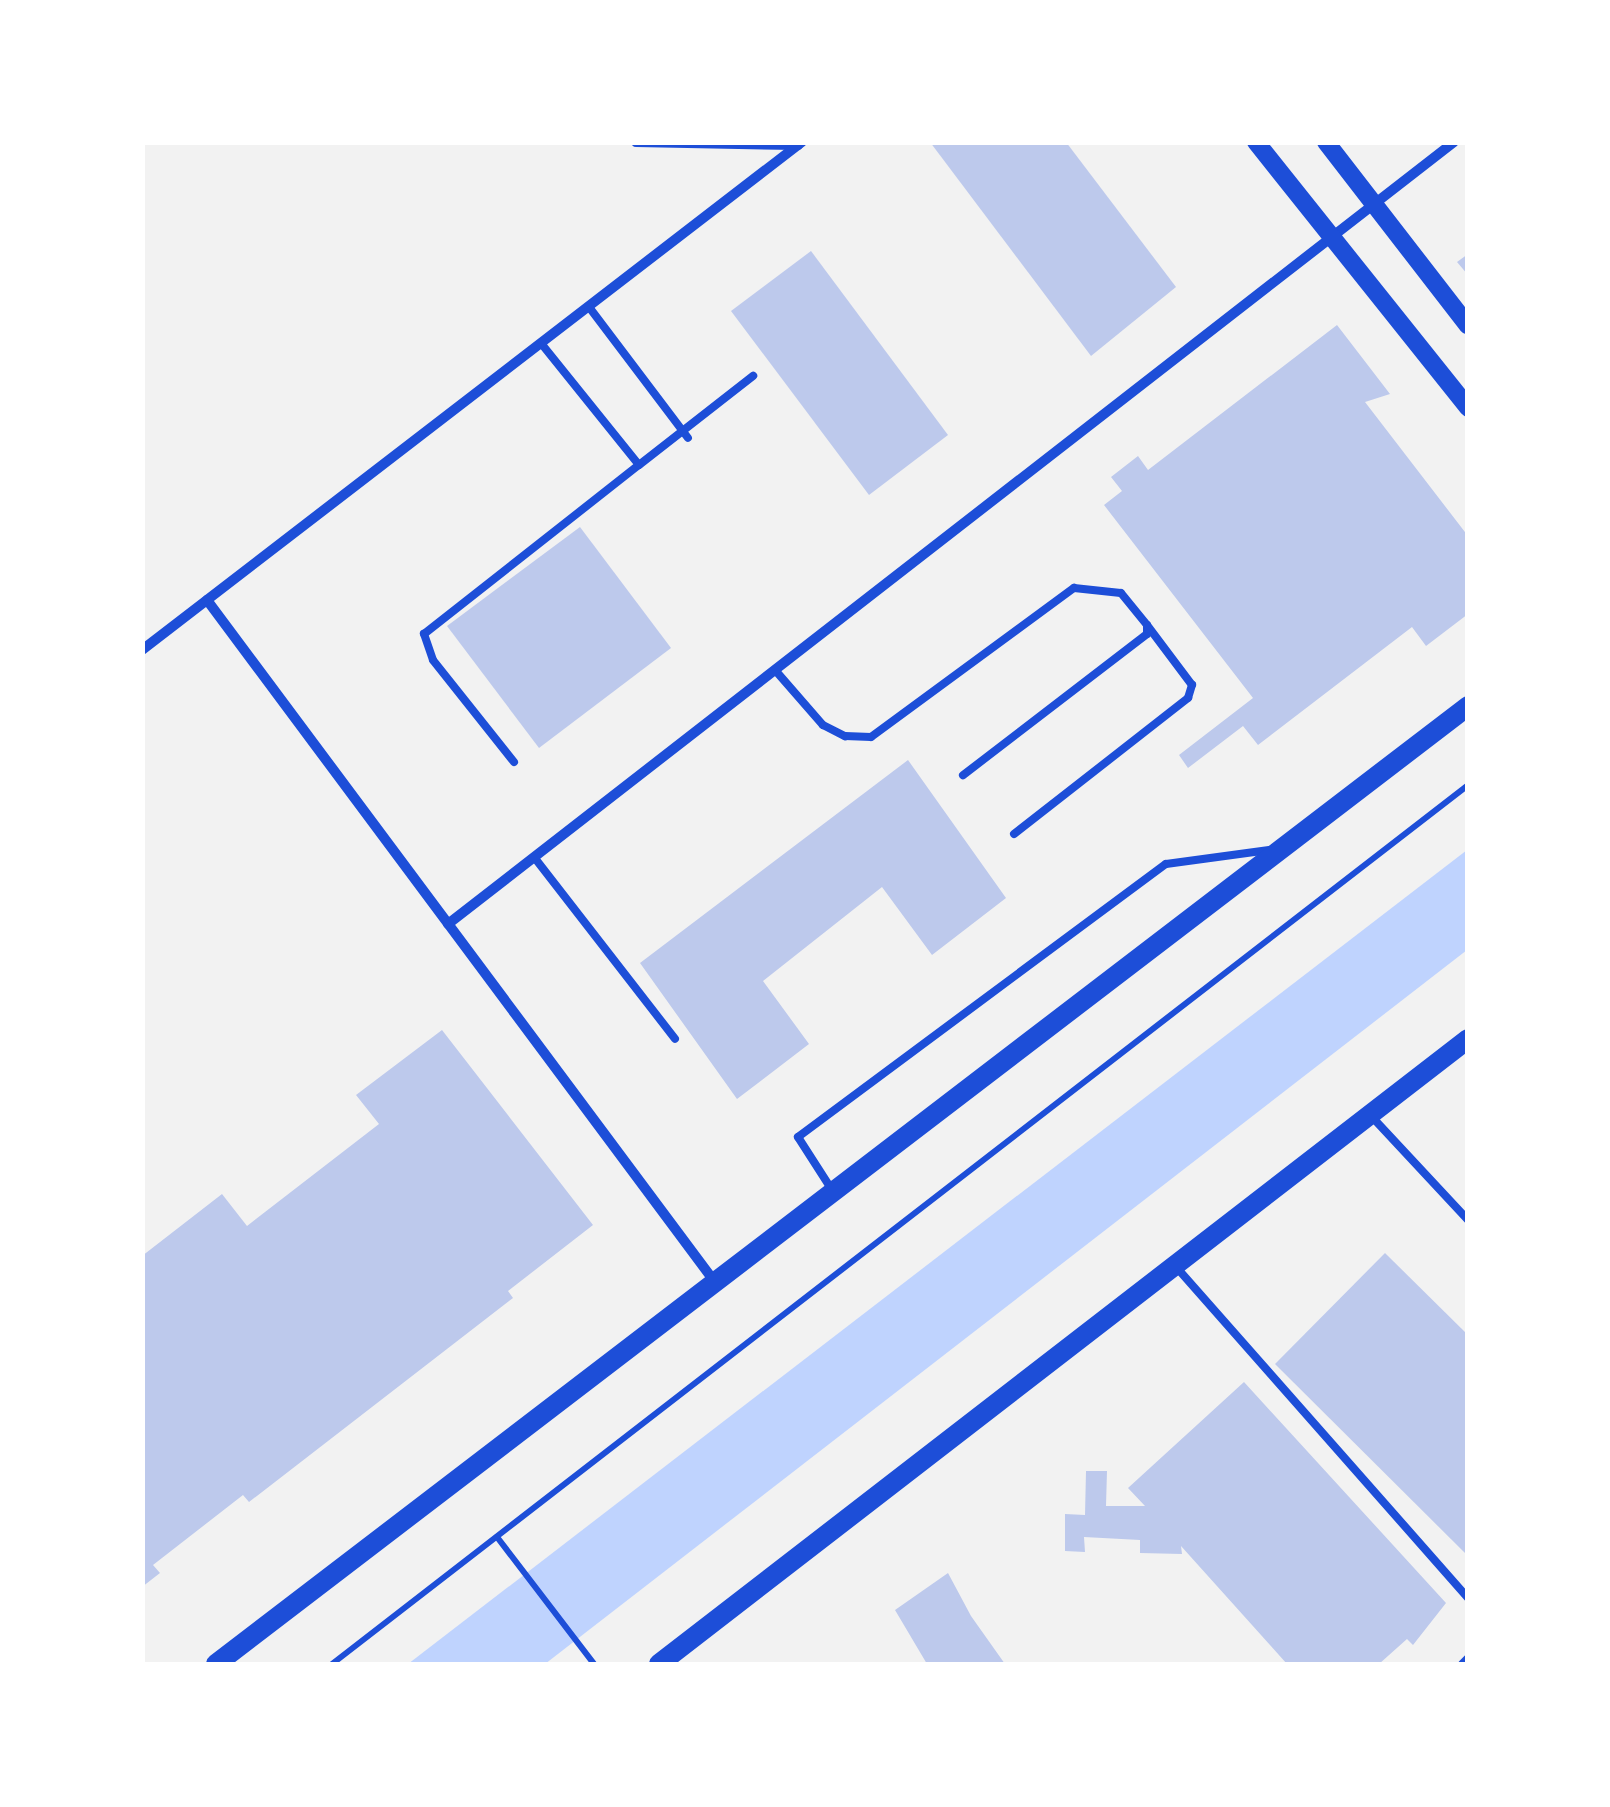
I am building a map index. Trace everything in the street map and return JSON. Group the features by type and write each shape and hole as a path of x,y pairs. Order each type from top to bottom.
{"main road":[{"path":"216,1664 718,1284 1468,706"},
{"path":"659,1664 1468,1039"}],"street":[{"path":"636,142 800,144"},
{"path":"1256,142 1468,408"},
{"path":"1326,142 1468,326"},
{"path":"448,924 1454,142"},
{"path":"142,650 800,144"},
{"path":"207,600 718,1284"}],"lane":[{"path":"589,307 686,435"},
{"path":"542,343 639,466"},
{"path":"514,762 433,660 424,634 639,466 686,435 753,376"},
{"path":"775,670 823,725 857,738 871,737 1074,588 1105,586 1121,592 1192,685 1188,698 1014,834"},
{"path":"963,775 1138,644 1148,625"},
{"path":"835,1194 798,1137 1166,864 1283,848"},
{"path":"534,857 674,1039"},
{"path":"1370,1114 1468,1220"},
{"path":"1175,1265 1468,1598"},
{"path":"1462,1664 1468,1658"}],"path":[{"path":"332,1664 1468,785"},
{"path":"497,1536 594,1664"}],"water":[{"path":"1467,850 1467,950 545,1664 408,1664"}],"building":[{"path":"930,142 1066,142 1176,287 1091,356"},
{"path":"811,251 948,435 869,495 731,311"},
{"path":"1468,254 1468,275 1457,262"},
{"path":"1337,325 1390,394 1365,402 1468,536 1468,614 1426,646 1412,627 1258,745 1243,726 1188,768 1179,755 1253,698 1104,505 1122,491 1111,477 1138,456 1148,470"},
{"path":"580,527 671,648 539,748 447,626"},
{"path":"908,760 1006,898 932,955 882,887 763,981 809,1044 737,1099 640,963"},
{"path":"442,1030 593,1225 508,1291 513,1298 249,1502 243,1495 153,1565 160,1573 142,1587 142,1256 222,1194 247,1226 379,1124 356,1095"},
{"path":"1385,1253 1468,1335 1468,1556 1275,1364"},
{"path":"1244,1382 1446,1603 1413,1645 1407,1639 1379,1664 1287,1664 1181,1546 1182,1554 1140,1553 1140,1540 1084,1537 1085,1552 1065,1551 1065,1514 1085,1515 1086,1471 1107,1471 1106,1506 1145,1506 1128,1488"},
{"path":"948,1573 971,1616 1005,1664 927,1664 895,1610"}]}
